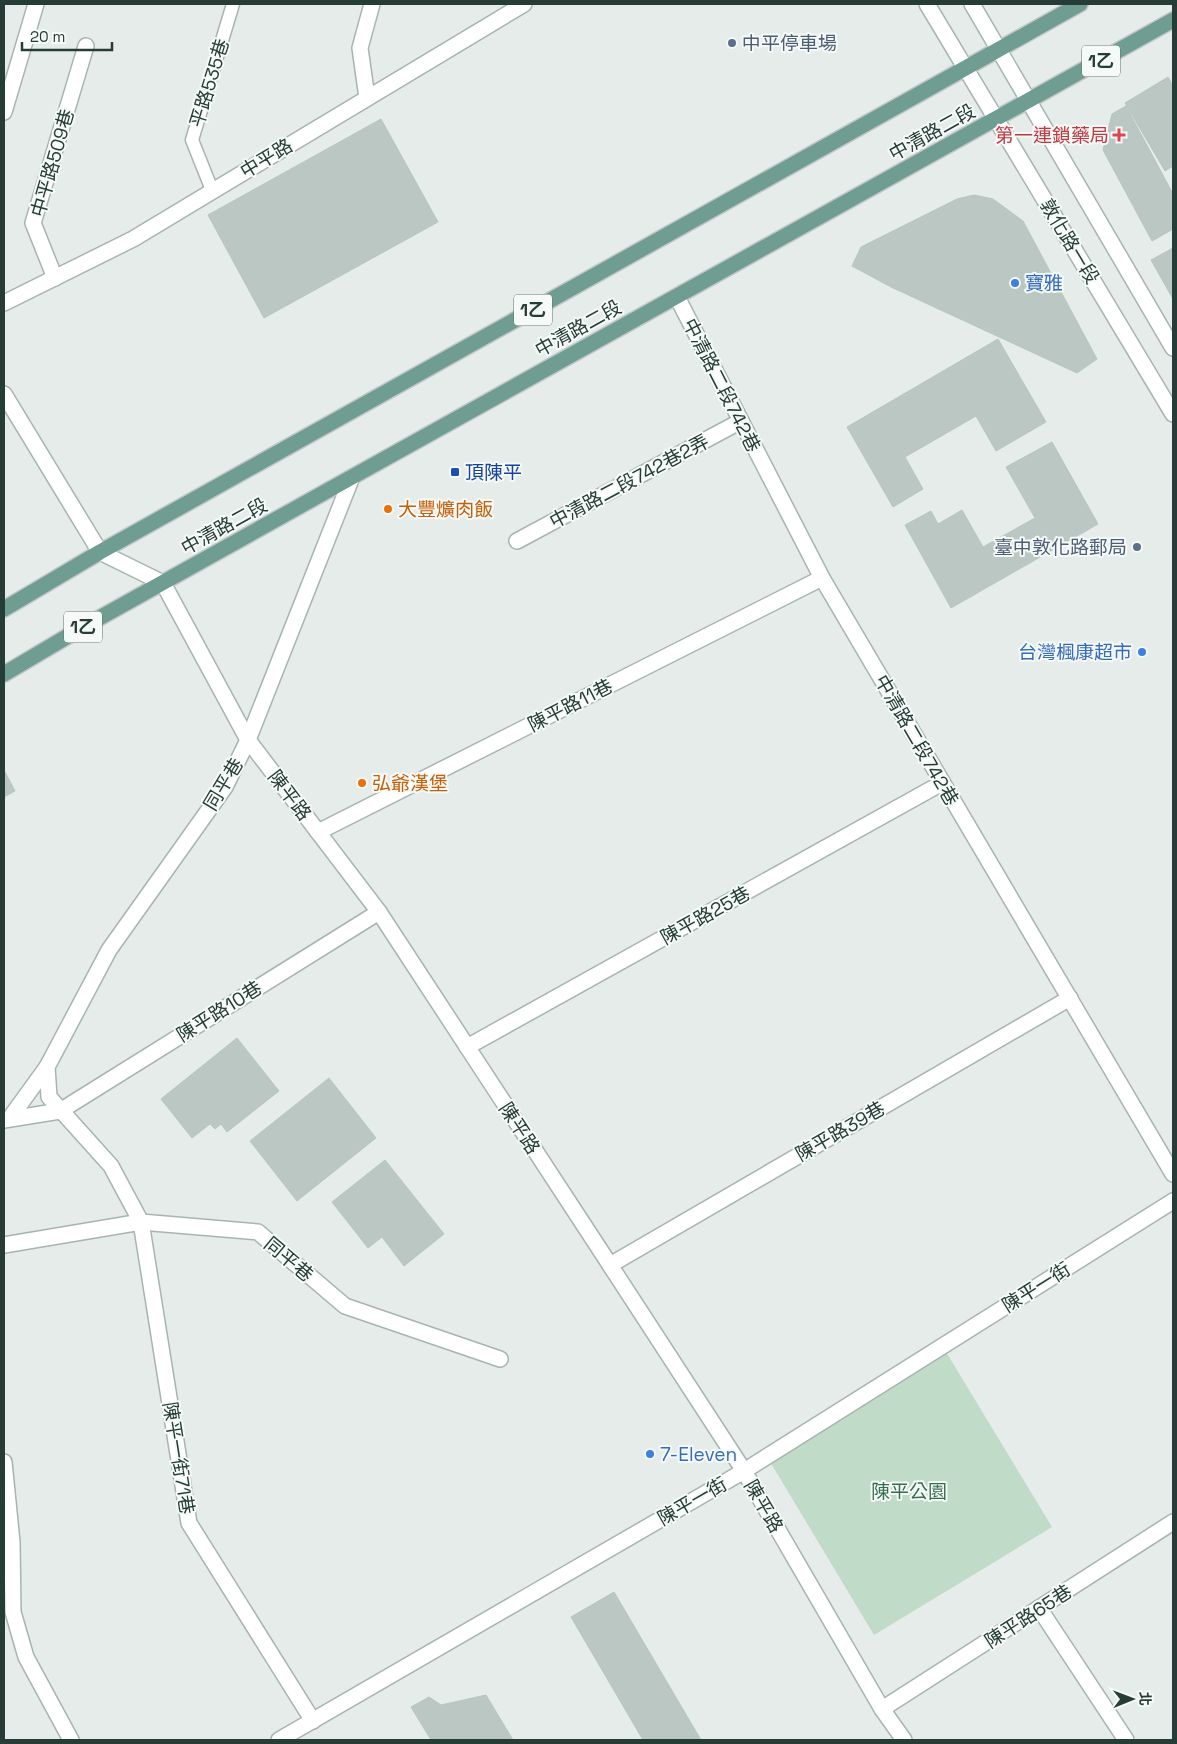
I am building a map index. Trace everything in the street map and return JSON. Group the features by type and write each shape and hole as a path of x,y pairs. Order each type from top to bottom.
{"main road":[{"name":"中清路二段","path":"4,609 100,552 1080,4"},
{"name":"中清路二段","path":"4,674 352,477 1173,20"}],"street":[{"path":"4,112 36,4"},
{"path":"367,98 360,48 372,4"},
{"name":"中平路","path":"4,303 133,239 524,4"},
{"name":"敦化路一段","path":"927,4 1173,414"},
{"name":"敦化路一段","path":"972,4 1173,348"},
{"name":"中平路509巷","path":"55,278 32,223 86,46"},
{"name":"中清路二段742巷","path":"677,297 822,578 1173,1174"},
{"path":"4,394 100,552 164,583"},
{"name":"中清路二段742巷2弄","path":"517,541 741,421"},
{"name":"同平巷","path":"7,1119 47,1067 109,950 225,787 248,740 352,477"},
{"name":"陳平路11巷","path":"318,832 822,578"},
{"name":"陳平路","path":"164,583 248,740 379,912 744,1471 882,1709 904,1740"},
{"name":"陳平路25巷","path":"467,1047 942,783"},
{"name":"陳平路10巷","path":"60,1111 379,912"},
{"name":"陳平路39巷","path":"610,1265 1070,998"},
{"path":"47,1067 49,1097 111,1166 140,1222"},
{"name":"同平巷","path":"7,1119 60,1111"},
{"name":"陳平一街","path":"279,1740 744,1471 1173,1201"},
{"name":"同平巷","path":"4,1246 140,1222 258,1232 345,1306 500,1359"},
{"name":"陳平一街71巷","path":"140,1222 189,1522 314,1721"},
{"path":"4,1462 12,1542 13,1612 26,1657 71,1740"},
{"name":"陳平路65巷","path":"882,1709 1039,1608 1171,1530"},
{"path":"1039,1608 1126,1740"}],"lane":[{"name":"平路535巷","path":"212,190 192,140 233,4"}],"green space":[{"name":"陳平公園","path":"943,1347 1052,1527 874,1635 766,1455"}],"building":[{"path":"1168,77 1173,86 1173,166 1165,171 1125,103"},
{"path":"1126,106 1173,194 1173,229 1152,241 1103,150 1112,114"},
{"path":"381,119 438,222 264,318 208,215"},
{"path":"974,195 993,199 1023,221 1097,359 1077,373 891,287 852,266 861,247 957,199"},
{"path":"1173,248 1173,299 1151,260"},
{"path":"998,339 1046,422 996,451 976,416 905,457 923,489 893,507 847,427"},
{"path":"1052,442 1098,524 951,608 905,525 931,511 938,524 962,510 983,547 1035,518 1006,467"},
{"path":"4,770 15,791 4,797"},
{"path":"237,1038 279,1091 227,1132 221,1124 215,1129 210,1124 192,1138 161,1099"},
{"path":"329,1078 376,1138 297,1201 250,1141"},
{"path":"385,1160 444,1234 404,1266 382,1237 368,1248 332,1202"},
{"path":"614,1592 701,1740 643,1740 571,1617"},
{"path":"486,1695 513,1740 431,1740 411,1707 429,1697 441,1705"}],"place":[{"name":"中平停車場","path":"732,43"},
{"name":"第一連鎖藥局","path":"1119,135"},
{"name":"寶雅","path":"1015,283"},
{"name":"頂陳平","path":"455,472"},
{"name":"大豐爌肉飯","path":"388,509"},
{"name":"臺中敦化路郵局","path":"1137,547"},
{"name":"台灣楓康超市","path":"1142,652"},
{"name":"弘爺漢堡","path":"362,783"},
{"name":"7-Eleven","path":"650,1454"}]}
